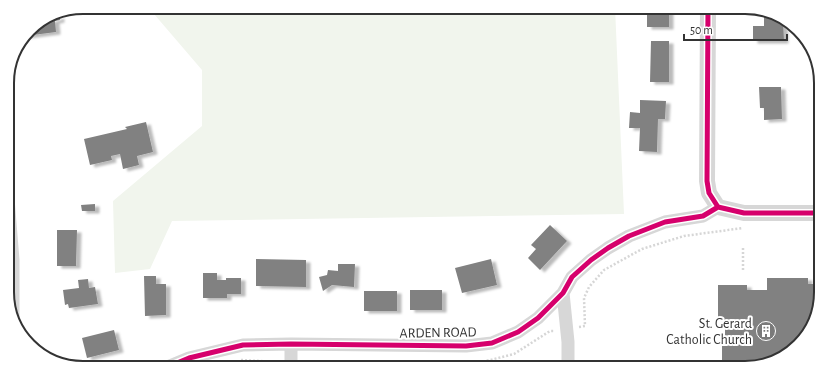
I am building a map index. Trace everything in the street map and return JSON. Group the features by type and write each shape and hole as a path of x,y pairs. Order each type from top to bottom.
{"street":[{"path":"708,14 707,181 709,194 718,207 744,213 814,213"},
{"name":"ARDEN ROAD","path":"182,361 243,345 291,344 466,346 492,343 518,332 538,318 563,293 572,277 591,260 608,248 629,236 665,222 703,216 718,207"},
{"path":"563,293 568,342 568,361"},
{"path":"291,344 291,361"}],"path":[{"path":"744,248 744,270"}],"shaded area":[{"path":"154,14 615,14 624,214 172,221 150,269 115,273 113,201 202,126 202,70"}],"building":[{"path":"647,14 669,14 669,27 647,27"},
{"path":"764,17 783,26 784,41 753,41 753,26 764,26"},
{"path":"60,18 60,20 55,21 56,32 33,35 45,26"},
{"path":"651,41 669,41 669,82 650,82"},
{"path":"759,87 781,87 782,119 764,120 764,108 760,108"},
{"path":"640,100 666,101 665,119 658,119 657,152 639,151 640,128 629,128 630,112 640,113"},
{"path":"146,122 153,152 137,156 139,165 123,169 120,154 111,156 112,160 90,165 84,139 127,129 125,127"},
{"path":"95,204 95,211 82,211 81,205"},
{"path":"550,225 567,241 540,270 528,258 536,249 531,245"},
{"path":"57,230 77,230 76,266 57,266"},
{"path":"256,259 306,260 306,287 256,286"},
{"path":"491,259 497,285 462,293 455,268"},
{"path":"338,264 355,264 354,287 332,285 323,291 319,277 327,275 328,270 338,271"},
{"path":"203,273 217,273 217,280 226,280 226,278 241,278 241,294 227,294 227,298 203,298"},
{"path":"144,276 156,276 156,284 166,284 166,315 145,316"},
{"name":"St. Gerard Catholic Church","path":"767,278 808,278 808,284 814,284 813,305 809,318 800,334 787,347 767,357 747,361 722,361 722,342 725,342 725,320 718,320 718,285 747,285 747,290 767,290"},
{"path":"88,279 89,288 95,287 98,304 69,308 68,304 65,305 63,290 79,288 78,280"},
{"path":"410,290 442,290 442,310 410,310"},
{"path":"364,291 397,291 397,311 364,311"},
{"path":"114,330 119,350 87,358 82,338"}],"cycle path":[{"path":"708,14 707,181 709,193 718,207"},
{"path":"718,207 744,213 814,213"},
{"path":"182,361 243,345 291,344 466,346 492,343 518,332 538,318 563,293 572,277 591,260 608,248 629,236 665,222 703,216 718,207"}],"place":[{"name":"St. Gerard Catholic Church","path":"766,331"}]}
